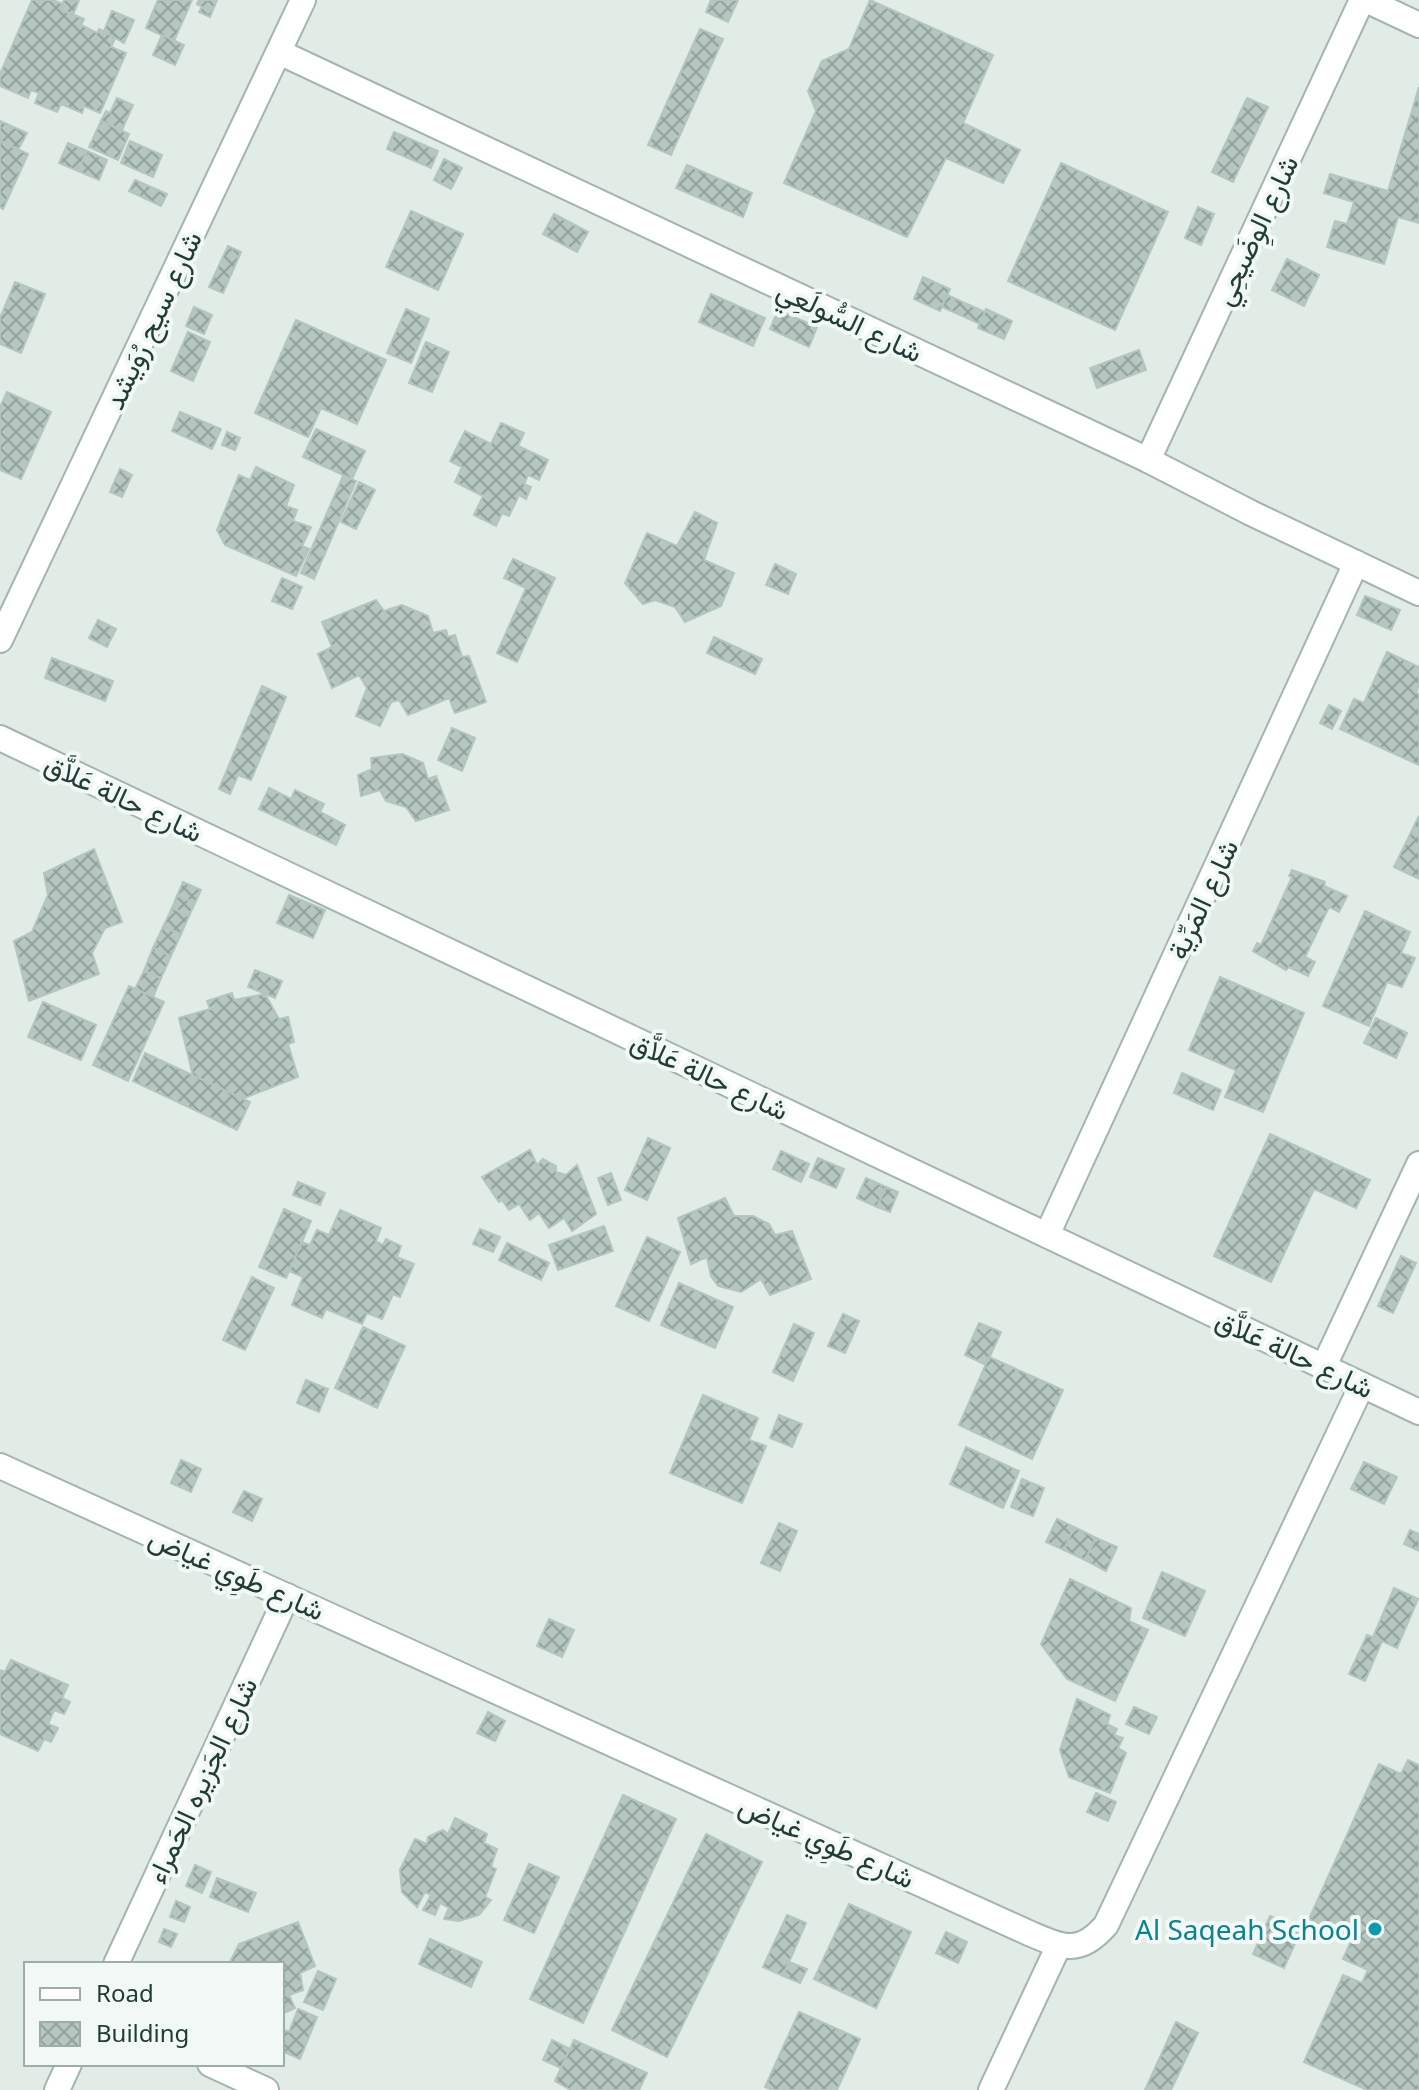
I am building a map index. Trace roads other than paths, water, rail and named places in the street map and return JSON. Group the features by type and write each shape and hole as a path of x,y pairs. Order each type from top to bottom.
{"street":[{"name":"شارع سيح رُوَيشد","path":"0,640 303,0"},
{"path":"1364,0 1419,25"},
{"name":"شارع الوِضَيحِي","path":"1148,460 1364,0"},
{"name":"شارع السُّولَعِي","path":"279,52 1148,460 1419,593"},
{"name":"شارع المَرِّية","path":"1047,1235 1356,563"},
{"name":"شارع حالة عَلاَّق","path":"0,738 1419,1412"},
{"path":"1324,1366 1419,1164"},
{"path":"991,2090 1059,1945 1074,1947 1087,1944 1106,1925 1362,1385"},
{"name":"شارع طَوِي غياض","path":"0,1466 1059,1945"},
{"name":"شارع الجَزيره الحَمراء","path":"117,1962 287,1596"},
{"path":"57,2090 68,2066"},
{"path":"214,2066 266,2090"}],"place":[{"name":"Al Saqeah School","path":"1375,1929"}]}
